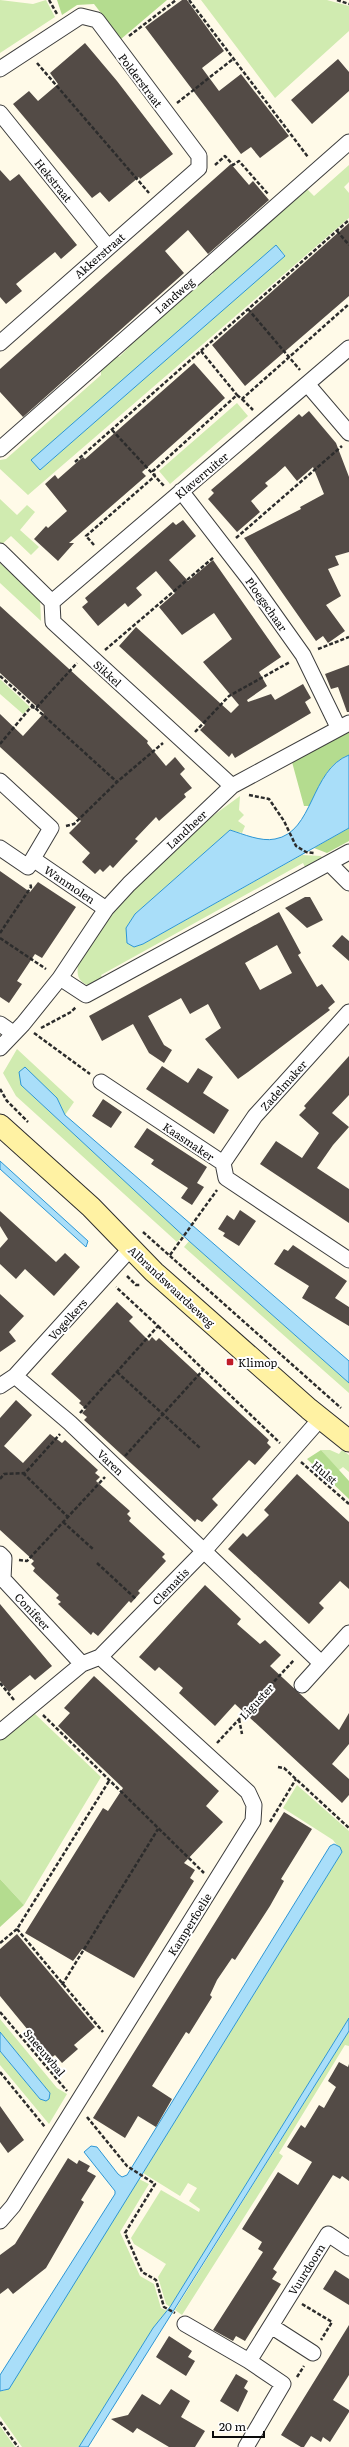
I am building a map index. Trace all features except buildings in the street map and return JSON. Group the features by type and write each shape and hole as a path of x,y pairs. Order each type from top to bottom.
{"street":[{"name":"Polderstraat","path":"0,69 81,16 97,20 165,112 200,156 199,168"},
{"name":"Hekstraat","path":"0,113 108,247"},
{"name":"Landweg","path":"0,450 349,142"},
{"name":"Akkerstraat","path":"1,341 199,168"},
{"name":"Klaverruiter","path":"52,602 181,491 308,385 349,348"},
{"path":"308,385 349,433"},
{"name":"Ploegschaar","path":"181,491 249,579 303,655 343,725"},
{"path":"0,551 52,602"},
{"name":"Sikkel","path":"52,602 53,622 232,786"},
{"name":"Landheer","path":"0,1048 23,1030 106,909 129,884 232,786 343,725"},
{"path":"0,781 51,828"},
{"name":"Wanmolen","path":"31,863 51,828"},
{"name":"Wanmolen","path":"0,848 31,863 106,909"},
{"path":"60,978 86,995 349,852"},
{"path":"329,863 349,883"},
{"name":"Zadelmaker","path":"223,1163 255,1116 349,1012"},
{"path":"0,1024 23,1030"},
{"name":"Kaasmaker","path":"101,1082 223,1163 226,1178"},
{"name":"Albrandswaardseweg","path":"0,1125 91,1207 130,1248 321,1418 349,1440"},
{"path":"226,1178 349,1260"},
{"name":"Vogelkers","path":"0,1386 15,1376 130,1248"},
{"name":"Varen","path":"15,1376 70,1423 204,1551"},
{"name":"Clematis","path":"0,1732 82,1664 100,1657 204,1551 321,1418"},
{"path":"204,1551 322,1663"},
{"name":"Conifeer","path":"0,1554 4,1558 3,1579 82,1664"},
{"path":"302,1685 349,1633"},
{"path":"100,1657 248,1792 254,1805 253,1821"},
{"name":"Kamperfoelie","path":"0,2221 14,2206 54,2138 253,1821"},
{"name":"Vuurdoorn","path":"249,2361 328,2234 349,2248"},
{"path":"181,2319 284,2384 246,2447"},
{"path":"271,2326 313,2353"}],"path":[{"path":"116,47 176,0"},
{"path":"188,0 318,170"},
{"path":"337,0 349,4"},
{"path":"27,51 158,204"},
{"path":"165,112 233,59"},
{"path":"199,168 214,166 225,156 233,165 238,161 278,205"},
{"path":"75,462 349,220"},
{"path":"337,231 349,245"},
{"path":"201,351 242,399 349,304"},
{"path":"248,309 289,357"},
{"path":"155,476 153,471 238,395"},
{"path":"112,430 155,476"},
{"path":"104,558 86,536 155,476"},
{"path":"51,828 74,824 117,782 179,738 228,696 303,655 349,637"},
{"path":"0,744 32,707 36,708 87,653"},
{"path":"0,676 117,782"},
{"path":"232,786 248,794 269,799 284,821 296,846 306,852 315,853"},
{"path":"0,933 31,887 31,863"},
{"path":"0,938 60,978"},
{"path":"23,1030 71,1012 86,995"},
{"path":"23,1030 101,1082"},
{"name":"Albrandswaardseweg","path":"226,1178 180,1244 170,1255 346,1412"},
{"path":"105,1277 290,1452"},
{"path":"0,1479 4,1474 25,1473 158,1326"},
{"path":"117,1372 200,1448"},
{"name":"Hulst","path":"290,1452 349,1504"},
{"path":"22,1473 68,1517"},
{"path":"63,1522 93,1549"},
{"path":"97,1563 147,1609"},
{"name":"Liguster","path":"206,1755 305,1648"},
{"path":"0,1683 46,1720 214,1883"},
{"path":"239,1719 242,1734"},
{"path":"278,1767 284,1768 349,1828"},
{"path":"253,1821 268,1825 296,1779"},
{"path":"0,1943 17,1930 109,1781"},
{"path":"62,1985 158,1829"},
{"path":"17,1930 98,2028 116,2040"},
{"name":"Sneeuwbal","path":"0,2012 77,2103 127,2166 155,2184 125,2233 142,2272 156,2280 164,2307 181,2319"},
{"path":"0,2072 54,2138"},
{"path":"0,2422 18,2447"}],"green space":[{"path":"0,0 33,4 46,0 55,17 0,53"},
{"path":"57,0 167,0 121,39 94,4 77,5 62,15"},
{"path":"201,0 327,0 349,6 349,31 275,98"},
{"path":"349,165 349,182 344,187 349,193 349,218 28,495 0,469 0,460 6,459 101,375 101,367 115,354 119,357 128,348 126,346 201,279 204,281 213,274 211,270 306,188 314,196","holes":["276,246 285,255 40,470 32,460"]},
{"path":"237,403 248,416 170,484 159,471"},
{"path":"0,499 17,515 27,505 35,512 20,530 39,547 31,555 11,536 0,546"},
{"path":"0,563 40,599 41,621 0,583"},
{"path":"0,679 30,707 23,714 0,694"},
{"path":"349,732 349,755 341,759 329,770 310,806 304,806 292,762"},
{"path":"240,796 239,810 244,815 238,821 245,826 242,833 230,830 135,914 126,928 134,947 143,944 302,855 321,856 324,861 306,869 303,863 101,975 103,980 87,985 81,981 78,974 78,964 116,906 203,823"},
{"path":"349,828 349,841 327,853 314,848"},
{"path":"17,1049 74,1102 65,1115 57,1098 21,1085 183,1235 177,1242 16,1096 3,1073"},
{"path":"189,1241 349,1383 349,1393 184,1247"},
{"path":"321,1450 330,1450 339,1454 342,1450 349,1455 349,1472 343,1467 339,1470 339,1472"},
{"path":"321,1450 349,1481 349,1499 307,1459"},
{"path":"34,1713 101,1777 24,1905 0,1879 0,1740"},
{"path":"297,1785 349,1831 349,2018 170,2307 166,2304 158,2277 166,2264 134,2244 131,2238 161,2190 199,2212 200,2209 189,2201 197,2188 188,2183 180,2196 143,2173 342,1852 333,1840 283,1808"},
{"path":"0,1879 24,1905 0,1927"},
{"path":"0,2019 57,2088 67,2094 49,2124 0,2065 0,2051 40,2099 50,2093 0,2032"},
{"path":"349,2031 349,2046 345,2045 279,2153 283,2156 182,2315 175,2310"},
{"path":"139,2179 149,2184 120,2232 140,2276 154,2284 161,2308 167,2311 153,2328 79,2447 22,2447 0,2416 0,2391 4,2391"},
{"path":"0,2426 15,2447 0,2447"}],"water":[{"path":"276,245 285,256 40,470 31,460"},
{"path":"349,755 349,828 143,944 134,947 127,943 126,928 135,914 230,830 252,837 270,840 288,834 298,825 326,773 336,763"},
{"path":"25,1067 57,1098 65,1115 349,1361 349,1383 189,1241 21,1085 19,1072"},
{"path":"0,1161 88,1241 86,1247 0,1169"},
{"path":"334,1844 340,1847 342,1852 9,2389 0,2391 0,2375 115,2194 115,2191 84,2152 91,2146 97,2147 118,2174 122,2177 127,2175 330,1846"},
{"path":"349,2018 349,2031 88,2447 79,2447 153,2328 170,2307"},
{"path":"0,2032 50,2093 49,2099 46,2101 40,2099 0,2051"}],"place":[{"name":"Klimop","path":"230,1362"}]}
